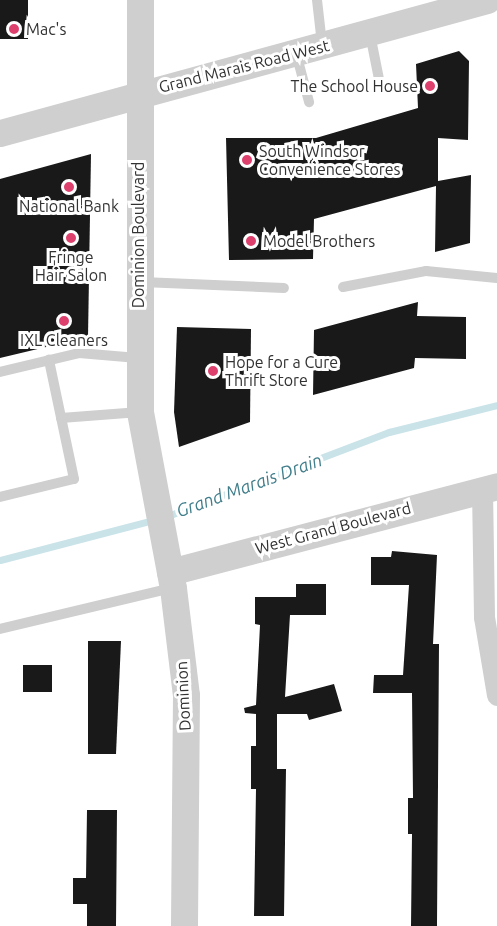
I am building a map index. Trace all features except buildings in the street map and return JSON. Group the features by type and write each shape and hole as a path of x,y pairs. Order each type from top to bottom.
{"street":[{"name":"Dominion Boulevard","path":"140,0 138,358 140,412 149,469"},
{"name":"Grand Marais Road West","path":"0,133 139,93 370,34 487,0"},
{"name":"Dominion","path":"149,469 171,580 186,695 184,926"},
{"name":"West Grand Boulevard","path":"171,580 489,487"},
{"path":"489,487 484,617 497,695"}],"lane":[{"path":"317,0 323,46"},
{"path":"370,34 380,84"},
{"path":"296,52 309,102"},
{"path":"343,287 426,271 497,278"},
{"path":"138,282 284,288"},
{"path":"0,372 79,353 138,358"},
{"path":"0,497 74,479 50,360"},
{"path":"62,418 140,412"},
{"path":"0,629 171,580"}],"waterway":[{"name":"Grand Marais Drain","path":"165,517 389,432 497,405"},
{"name":"Grand Marais Drain","path":"0,560 154,520"}],"place":[{"name":"Mac's","path":"14,29"},
{"name":"The School House","path":"430,86"},
{"name":"South Windsor Convenience Stores","path":"247,160"},
{"name":"National Bank","path":"69,187"},
{"name":"Fringe Hair Salon","path":"71,238"},
{"name":"Model Brothers","path":"251,241"},
{"name":"IXL Cleaners","path":"64,321"},
{"name":"Hope for a Cure Thrift Store","path":"213,371"}]}
